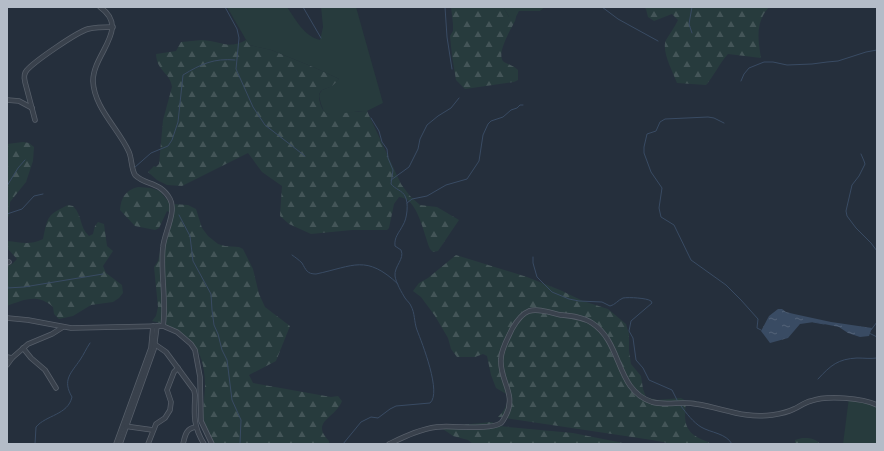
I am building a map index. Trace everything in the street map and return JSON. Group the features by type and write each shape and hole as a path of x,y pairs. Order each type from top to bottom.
{"street":[{"path":"100,7 112,20 113,27 109,39 96,64 93,80 95,91 104,112 129,151 135,176 161,188 171,202 172,211 163,245 162,258 165,301 163,326"},
{"path":"35,120 24,77 26,70 55,49 84,31 89,29 113,27"},
{"path":"7,100 20,101 32,108"},
{"path":"389,444 421,431 438,427 491,426 501,423 510,406 510,392 502,372 501,359 503,350 516,322 528,311 536,310 581,318 591,322 609,341 626,381 632,389 640,396 652,402 696,404 734,414 749,416 778,414 792,410 811,401 821,399 834,398 869,401 877,405"},
{"path":"7,318 28,320 71,328 163,326 177,332 191,344 195,350 200,377 201,421 212,444"},
{"path":"116,444 124,427 154,343 155,326"},
{"path":"7,365 23,348 63,327"},
{"path":"154,343 165,351 195,392 194,416 196,427 204,444"},
{"path":"23,348 30,358 45,370 56,388"},
{"path":"7,357 12,358"},
{"path":"148,444 157,422 165,418 170,410 171,402 167,390 173,374 178,368"},
{"path":"124,427 153,430"},
{"path":"120,444 124,427"},
{"path":"183,444 188,430 192,427 196,427"}],"green space":[{"path":"227,7 287,7 297,22 309,35 320,40 323,27 321,7 356,7 383,103 367,111 336,115 330,115 324,112 319,96 320,93 322,90 332,86 339,79 271,50 249,45"},
{"path":"451,7 503,7 509,17 516,17 502,48 501,54 504,62 518,70 518,80 514,82 465,89 456,80 450,36 453,31"},
{"path":"503,7 545,7 540,11 519,11 516,17 509,17"},
{"path":"644,7 769,7 761,19 759,31 761,58 728,54 706,85 677,83 666,56 665,45 666,40 678,20 672,14 654,21 648,17"},
{"path":"202,40 229,45 246,40 249,45 271,50 339,79 332,86 320,92 319,97 324,111 333,114 367,111 401,184 410,196 420,205 437,207 459,220 438,251 433,252 430,249 416,210 411,203 406,199 399,197 394,204 389,228 387,230 352,230 311,234 289,224 280,216 282,186 262,172 248,153 182,186 167,185 157,180 148,172 154,166 156,167 159,164 163,120 172,87 169,78 159,65 156,54 176,51 181,42"},
{"path":"23,142 29,143 34,147 33,161 26,182 10,202 9,216 7,218 7,144"},
{"path":"138,187 151,188 160,191 172,204 188,205 196,209 202,228 208,236 218,244 243,249 253,269 259,294 265,307 290,326 276,361 249,375 253,383 331,397 338,396 342,401 339,407 323,424 322,429 329,441 329,444 214,444 204,426 203,415 205,374 198,352 193,343 185,336 165,325 152,321 156,316 158,307 154,267 158,261 165,229 170,217 169,212 167,211 159,228 155,230 135,226 120,210 123,198 127,192"},
{"path":"68,205 73,206 76,210 86,233 89,236 93,234 95,226 98,222 104,224 107,246 113,251 103,266 106,273 122,285 123,293 113,302 91,305 73,316 59,319 54,314 53,307 41,300 30,299 7,306 7,266 12,264 17,259 7,248 7,241 29,243 43,239 46,225 52,214"},
{"path":"456,255 527,277 583,301 608,309 626,324 629,334 631,364 641,376 646,397 657,400 681,398 686,401 685,412 689,430 697,437 711,444 673,444 498,417 505,408 508,395 496,388 491,375 487,356 483,354 475,357 457,357 451,349 448,338 435,316 421,297 413,291 419,283 428,278"},
{"path":"849,397 875,401 877,404 877,444 843,444"},
{"path":"492,422 498,426 573,433 628,444 473,444 468,440 453,436 440,427"},
{"path":"802,438 814,439 820,444 795,444 795,440"}],"water":[{"path":"778,309 831,322 872,328 869,336 860,337 848,333 839,327 814,322 800,324 788,338 770,343 761,331 769,316"}],"waterway":[{"path":"225,7 237,29 239,38 236,69 253,107 265,125 305,156"},
{"path":"303,7 321,38"},
{"path":"445,7 447,37 452,69"},
{"path":"602,7 618,19 658,41"},
{"path":"692,7 689,24 692,33"},
{"path":"741,81 749,68 764,62 787,65 812,64 838,61 877,50"},
{"path":"134,168 151,153 168,146 172,140 178,122 183,75 214,61 235,60"},
{"path":"391,180 409,167 427,125 451,108 459,98"},
{"path":"407,203 412,199 427,196 446,185 467,179 479,161 483,135 488,124 491,121 503,117 520,105 523,105"},
{"path":"724,123 708,117 665,119 660,122 656,131 647,134 644,153 651,172 662,188 659,208 661,217 674,225 691,260 726,285 758,319 757,328 761,330"},
{"path":"343,444 361,422 371,417 378,418 396,406 430,403 433,398 434,389 430,368 416,327 411,305 399,288 395,276 396,269 402,256 401,250 395,246 395,240 406,219 406,199 404,194 391,184 393,170 388,158 387,149 382,142 379,131 371,118"},
{"path":"861,154 865,164 859,176 852,185 846,211 847,216 856,228 877,251"},
{"path":"7,186 18,168 25,160"},
{"path":"7,214 22,209 34,196 43,194"},
{"path":"179,215 190,236 193,261 211,294 214,325 222,350 227,360 232,400 241,420 240,444"},
{"path":"292,255 302,263 306,270 311,273 316,274 350,266 368,266 377,269 398,284"},
{"path":"533,257 537,277 552,292 569,299 602,302 610,306 623,298 638,298 651,301 652,303 631,321 629,331 633,338 636,360 643,368 649,380 672,390 677,400"},
{"path":"7,288 24,287 103,274"},
{"path":"813,322 824,324"},
{"path":"871,330 877,322"},
{"path":"869,333 877,337"},
{"path":"35,444 36,427 40,423 66,408 70,403 72,397 68,386 69,377 90,343"},
{"path":"818,379 831,366 840,361 857,358 877,358"},
{"path":"681,406 690,418 698,425 722,435 732,444"}]}
